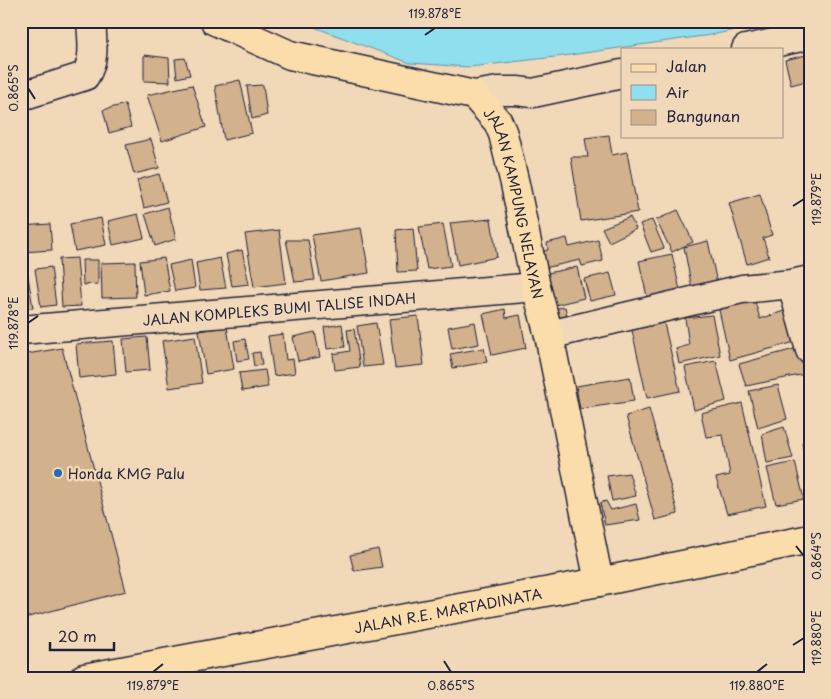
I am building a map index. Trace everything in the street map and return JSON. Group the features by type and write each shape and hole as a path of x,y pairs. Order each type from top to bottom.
{"main road":[{"name":"JALAN KAMPUNG NELAYAN","path":"215,21 290,55 474,95 498,122 503,134 515,184 536,288 549,335 598,582"},
{"name":"JALAN R.E. MARTADINATA","path":"84,678 598,582 810,539"}],"street":[{"path":"24,95 85,76 91,68 93,60 91,21"},
{"path":"751,48 810,36"},
{"path":"474,95 498,91 533,93 621,74"},
{"path":"549,335 742,289 801,282 810,350"},
{"name":"JALAN KOMPLEKS BUMI TALISE INDAH","path":"21,330 536,288"}],"water":[{"path":"298,21 784,21 710,35 470,67 410,63"}],"building":[{"path":"810,54 810,80 791,85 785,60"},
{"path":"144,55 169,58 170,82 144,81"},
{"path":"185,58 190,75 177,78 175,59"},
{"path":"240,80 252,133 224,140 215,86"},
{"path":"192,85 206,127 162,141 147,95"},
{"path":"263,85 267,115 252,119 247,86"},
{"path":"125,104 131,127 109,133 103,110"},
{"path":"609,135 612,155 627,152 638,212 581,221 571,157 588,157 585,138"},
{"path":"151,139 159,168 134,174 126,145"},
{"path":"159,174 167,202 144,208 137,180"},
{"path":"760,194 772,235 763,238 769,257 747,264 729,203"},
{"path":"168,207 176,239 155,246 145,214"},
{"path":"678,210 693,242 672,252 656,220"},
{"path":"138,214 144,238 113,245 108,221"},
{"path":"630,217 636,229 609,242 602,228"},
{"path":"101,218 106,245 75,251 70,224"},
{"path":"491,219 497,257 458,265 450,223"},
{"path":"652,220 664,248 651,252 640,224"},
{"path":"50,224 52,250 23,252 21,226"},
{"path":"443,224 451,266 427,269 419,227"},
{"path":"361,228 369,273 321,281 312,235"},
{"path":"413,228 417,271 398,272 396,230"},
{"path":"279,230 286,283 254,287 245,234"},
{"path":"567,238 569,247 598,240 603,261 582,266 580,260 540,269 536,253 548,250 547,243"},
{"path":"286,240 308,240 315,280 295,282"},
{"path":"708,241 717,283 692,289 684,247"},
{"path":"242,250 249,284 232,286 226,254"},
{"path":"672,254 681,295 648,301 639,261"},
{"path":"77,258 81,306 62,307 59,259"},
{"path":"164,258 170,291 144,295 140,261"},
{"path":"220,258 226,288 200,290 196,263"},
{"path":"82,260 98,260 98,284 83,285"},
{"path":"191,260 195,288 175,291 169,265"},
{"path":"135,262 136,297 102,298 101,263"},
{"path":"51,267 56,305 41,307 35,269"},
{"path":"577,267 584,298 551,306 543,274"},
{"path":"27,270 33,308 21,309 21,271"},
{"path":"610,273 616,295 590,301 584,279"},
{"path":"754,298 760,319 784,311 795,342 730,360 719,310"},
{"path":"565,307 569,324 553,327 551,309"},
{"path":"505,309 506,318 520,315 526,348 492,355 483,314"},
{"path":"712,315 720,355 679,364 676,349 689,345 685,318"},
{"path":"418,316 424,365 395,368 389,319"},
{"path":"663,319 680,391 647,398 631,326"},
{"path":"475,322 479,344 452,349 448,327"},
{"path":"376,323 383,365 363,367 357,326"},
{"path":"342,324 345,347 327,349 324,327"},
{"path":"227,327 234,369 206,374 199,331"},
{"path":"354,329 360,367 335,370 333,354 350,351 347,330"},
{"path":"315,332 320,357 298,361 293,337"},
{"path":"283,334 286,360 293,359 295,373 274,376 268,336"},
{"path":"195,336 202,383 169,388 162,341"},
{"path":"147,337 150,370 126,372 123,339"},
{"path":"245,339 249,359 237,361 234,341"},
{"path":"113,341 116,374 79,378 76,344"},
{"name":"Honda KMG Palu","path":"62,348 126,591 21,619 21,355"},
{"path":"484,348 487,362 453,368 450,354"},
{"path":"798,348 805,374 746,386 739,364"},
{"path":"260,352 262,365 254,366 252,353"},
{"path":"716,361 726,401 694,410 685,367"},
{"path":"265,370 268,387 242,391 239,373"},
{"path":"630,377 634,401 580,409 576,386"},
{"path":"778,385 787,419 758,428 749,391"},
{"path":"742,403 766,506 727,514 716,478 730,475 723,435 706,437 701,413"},
{"path":"649,409 678,514 655,520 626,416"},
{"path":"784,427 793,458 767,463 762,434"},
{"path":"810,442 810,479 802,443"},
{"path":"795,462 804,499 776,504 767,468"},
{"path":"629,473 636,496 612,501 607,476"},
{"path":"606,501 611,510 636,504 640,520 605,525 600,503"},
{"path":"378,549 382,567 354,571 350,555"}],"place":[{"name":"Honda KMG Palu","path":"58,473"}]}
